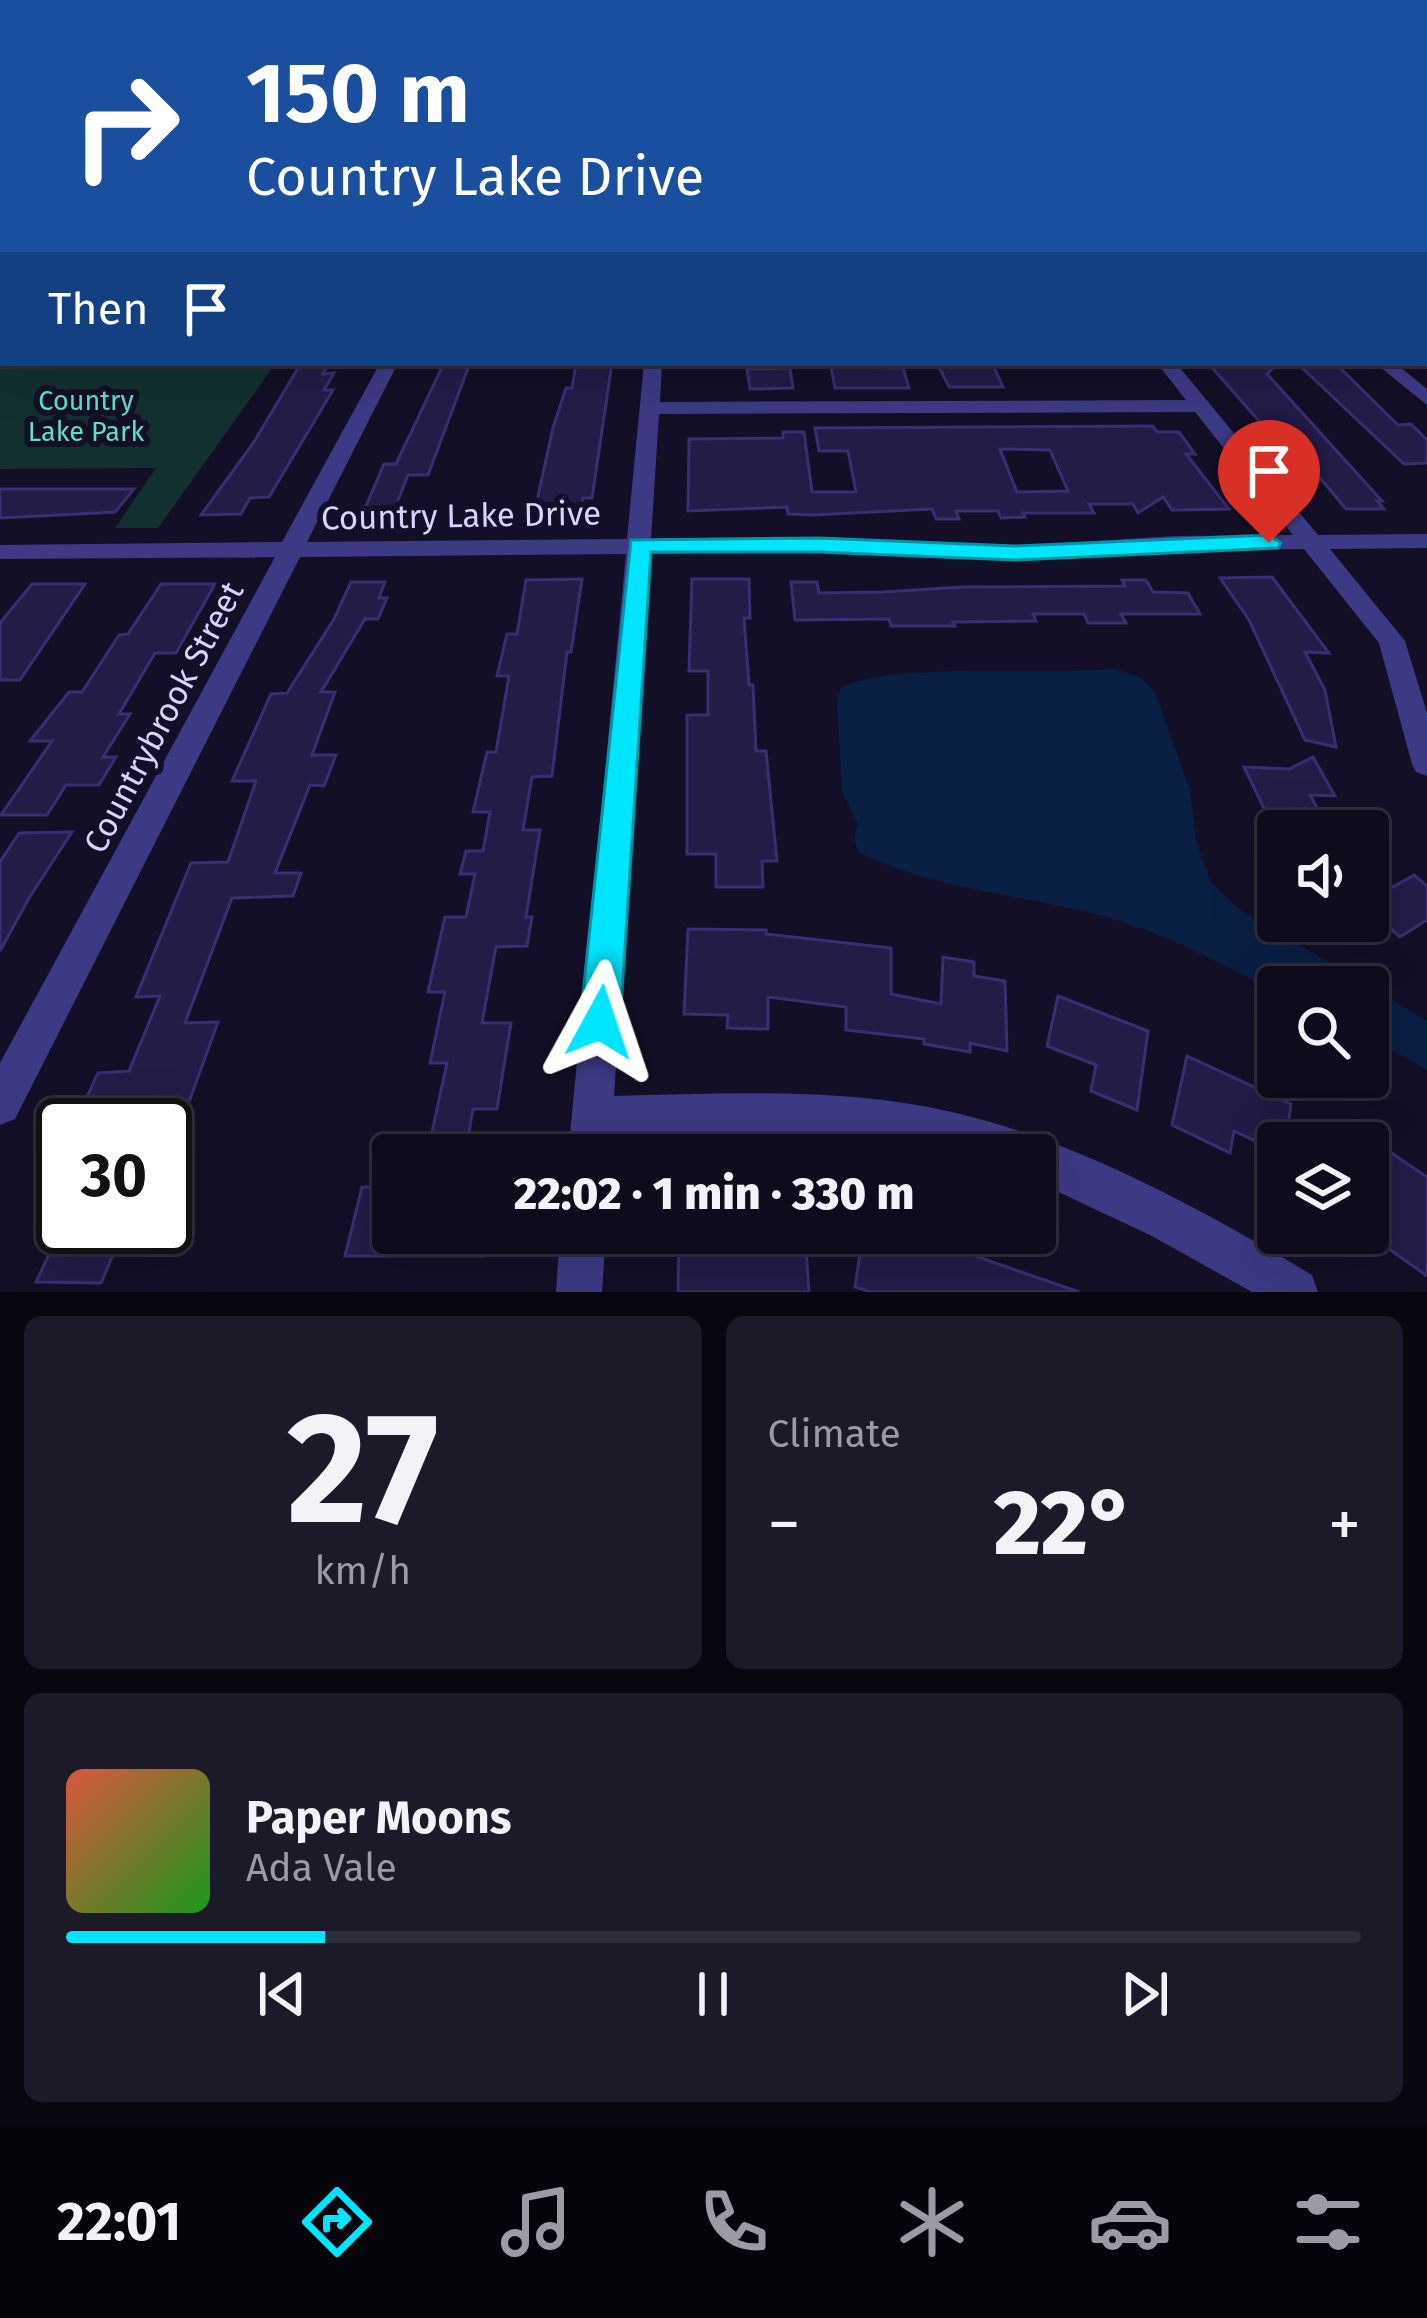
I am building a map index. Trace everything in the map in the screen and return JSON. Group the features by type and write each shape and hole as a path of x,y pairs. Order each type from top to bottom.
{"street":[{"name":"Countrybrook Street","path":"0,1104 387,366"},
{"path":"591,1134 653,366"},
{"path":"1168,366 1392,641 1427,764"},
{"path":"1388,366 1427,399"},
{"path":"650,408 1201,406"},
{"name":"Country Lake Drive","path":"3,555 640,545 819,545 1015,553 1174,544 1427,541"},
{"path":"612,1134 820,1114 898,1121 945,1134"},
{"path":"1056,1168 1115,1192 1222,1247 1295,1292"},
{"path":"579,1292 582,1254"}],"green space":[{"name":"Country Lake Park","path":"0,366 274,366 158,528 115,528 156,468 0,469"}],"water":[{"path":"1114,669 1140,677 1155,692 1190,790 1196,841 1210,881 1257,920 1257,942 1294,942 1335,966 1257,966 1257,982 1131,925 919,876 858,852 854,838 858,825 842,791 837,702 841,688 862,680 930,672"},
{"path":"1389,998 1427,1021 1427,1070 1389,1049"}],"building":[{"path":"299,366 327,366 323,374 334,373 324,390 333,390 269,497 250,498 241,514 201,515 254,442"},
{"path":"443,366 469,366 428,475 408,475 393,513 363,513 384,464 396,464"},
{"path":"576,366 612,366 592,498 583,498 580,514 534,514 553,428 566,388 572,388"},
{"path":"1211,366 1275,366 1267,374 1382,501 1377,501 1384,509 1346,509 1300,454 1288,454"},
{"path":"1300,366 1338,366 1398,425 1411,424 1427,440 1427,463 1404,464"},
{"path":"831,367 903,368 909,388 835,388"},
{"path":"939,367 994,367 1003,387 949,387"},
{"path":"790,368 793,388 750,389 747,369"},
{"path":"1153,426 1157,432 1179,432 1195,454 1186,454 1229,509 1172,510 1163,497 1138,513 1133,504 1089,504 1094,513 1023,513 1025,517 1001,518 998,511 956,511 959,519 936,519 932,509 813,515 788,514 787,507 688,511 689,439 783,438 783,432 804,432 812,492 856,492 848,451 819,451 815,428","holes":["1000,449 1050,450 1068,491 1017,492"]},
{"path":"0,489 134,489 115,512 0,518"},
{"path":"1272,577 1329,653 1305,652 1325,690 1336,747 1305,740 1249,620 1220,578"},
{"path":"582,579 571,652 567,652 552,776 532,777 523,830 540,830 526,917 532,917 527,946 496,947 482,1023 511,1023 497,1109 473,1109 469,1134 432,1134 447,1063 430,1063 445,992 428,992 445,917 466,917 475,874 460,874 466,851 483,851 490,812 473,812 487,752 496,752 509,676 497,676 507,634 517,634 526,580"},
{"path":"692,579 749,579 750,618 744,618 749,685 753,685 756,751 766,751 777,861 762,861 763,887 716,887 716,854 687,854 687,715 708,715 708,671 689,671"},
{"path":"1122,580 1146,580 1153,592 1188,593 1200,614 1121,614 1126,623 1088,623 1084,614 1033,614 1036,621 953,622 955,626 891,626 889,619 795,620 791,582 817,582 819,593 1125,586"},
{"path":"351,582 385,582 379,598 387,598 378,619 365,619 321,692 335,692 312,755 336,755 324,786 310,785 275,873 301,873 293,896 232,898 185,1023 218,1022 190,1098 86,1098 98,1073 129,1071 160,996 136,997 191,863 228,862 256,781 232,781 271,694 287,693 334,619"},
{"path":"32,584 85,584 20,680 0,680 0,623"},
{"path":"161,584 215,584 176,653 155,653 119,714 130,714 103,757 116,757 99,785 66,785 47,815 1,815 52,741 30,741 69,692 82,692 119,635 128,634"},
{"path":"1313,757 1335,796 1310,795 1318,810 1265,810 1244,767 1289,769"},
{"path":"72,832 0,951 0,862 19,833"},
{"path":"1414,875 1427,886 1427,920 1400,937 1389,927 1389,884 1393,887"},
{"path":"688,929 766,930 766,934 891,948 891,994 941,1004 943,957 974,962 974,976 1005,981 1007,1051 970,1043 970,1052 924,1044 924,1039 846,1030 846,1007 768,997 768,1029 727,1028 728,1015 684,1014"},
{"path":"1058,996 1148,1031 1137,1110 1091,1091 1096,1065 1047,1046"},
{"path":"1187,1056 1257,1088 1257,1098 1278,1098 1291,1104 1289,1122 1257,1122 1257,1142 1234,1131 1230,1153 1172,1125"},
{"path":"1389,1151 1427,1177 1427,1276 1389,1249"},
{"path":"362,1187 372,1187 372,1254 484,1254 484,1256 345,1256"},
{"path":"49,1254 113,1254 101,1283 36,1282"},
{"path":"679,1254 806,1254 809,1292 678,1292"},
{"path":"860,1254 970,1254 1079,1292 871,1292 855,1287"}],"route":[{"path":"600,1022 640,545 819,545 1015,553 1269,543"}]}
